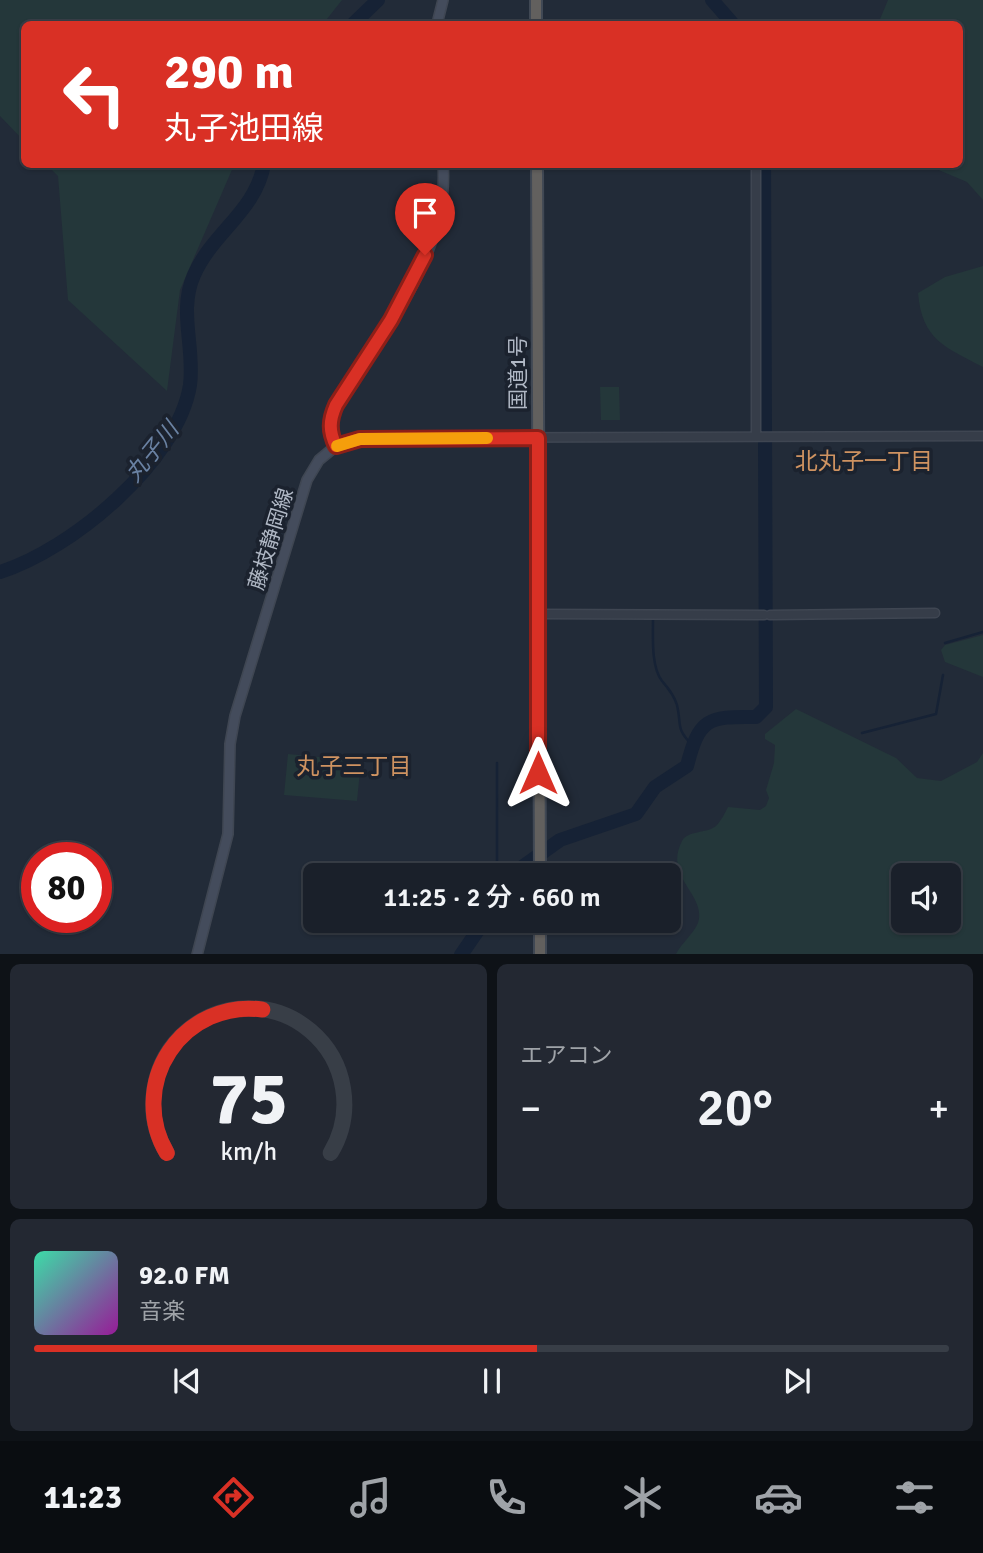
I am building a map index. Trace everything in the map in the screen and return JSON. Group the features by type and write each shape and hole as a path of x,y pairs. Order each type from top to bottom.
{"highway":[{"path":"536,0 536,21"},
{"name":"国道1号","path":"537,168 539,863"},
{"path":"540,933 540,954"}],"main road":[{"path":"438,21 443,0"},
{"path":"336,446 330,426 336,405 403,299 425,255 443,194 443,168"},
{"name":"藤枝静岡線","path":"197,954 228,834 230,744 240,699 307,480 319,460 336,446"}],"street":[{"path":"755,168 758,437"},
{"path":"336,446 360,439 983,436"},
{"path":"539,614 935,613"}],"shaded area":[{"path":"0,0 342,0 325,21 21,21 21,138 0,116"},
{"path":"888,0 983,0 983,200 967,182 934,168 963,168 963,21 879,21"},
{"path":"50,168 233,168 180,290 167,391 68,300 58,176"},
{"path":"983,266 983,367 957,354 930,332 920,309 918,293 945,277"},
{"path":"600,387 619,387 620,420 601,420"},
{"path":"983,635 983,677 945,662 941,650 945,645"},
{"path":"796,709 896,758 917,778 941,781 977,762 983,753 983,954 676,954 696,927 699,913 697,903 681,876 678,854 682,841 688,835 716,826 728,807 760,810 766,806 769,798 766,790 774,763 775,745 765,739 765,734"},
{"path":"288,754 361,761 357,801 284,795"}],"waterway":[{"name":"丸子川","path":"356,21 378,0"},
{"path":"712,0 730,21"},
{"name":"丸子川","path":"0,572 28,561 88,523 117,499 143,472 165,443 181,414 190,385 187,316 189,289 202,260 252,195 263,168"},
{"path":"528,863 560,840 636,814 655,787 687,766 696,738 708,724 726,718 756,717 766,707 764,168"},
{"path":"653,620 653,652 658,675 674,698 681,730 692,745"},
{"path":"945,643 983,632"},
{"path":"862,733 936,714 943,675"},
{"path":"497,763 497,863"},
{"path":"462,954 476,933"}],"slow traffic":[{"path":"337,446 360,439 487,438"}],"district":[{"name":"北丸子一丁目","path":"864,461"},
{"name":"丸子三丁目","path":"354,766"}],"route":[{"path":"425,255 391,320 336,405 331,418 331,435 336,446 360,439 538,438 538,773"}]}
